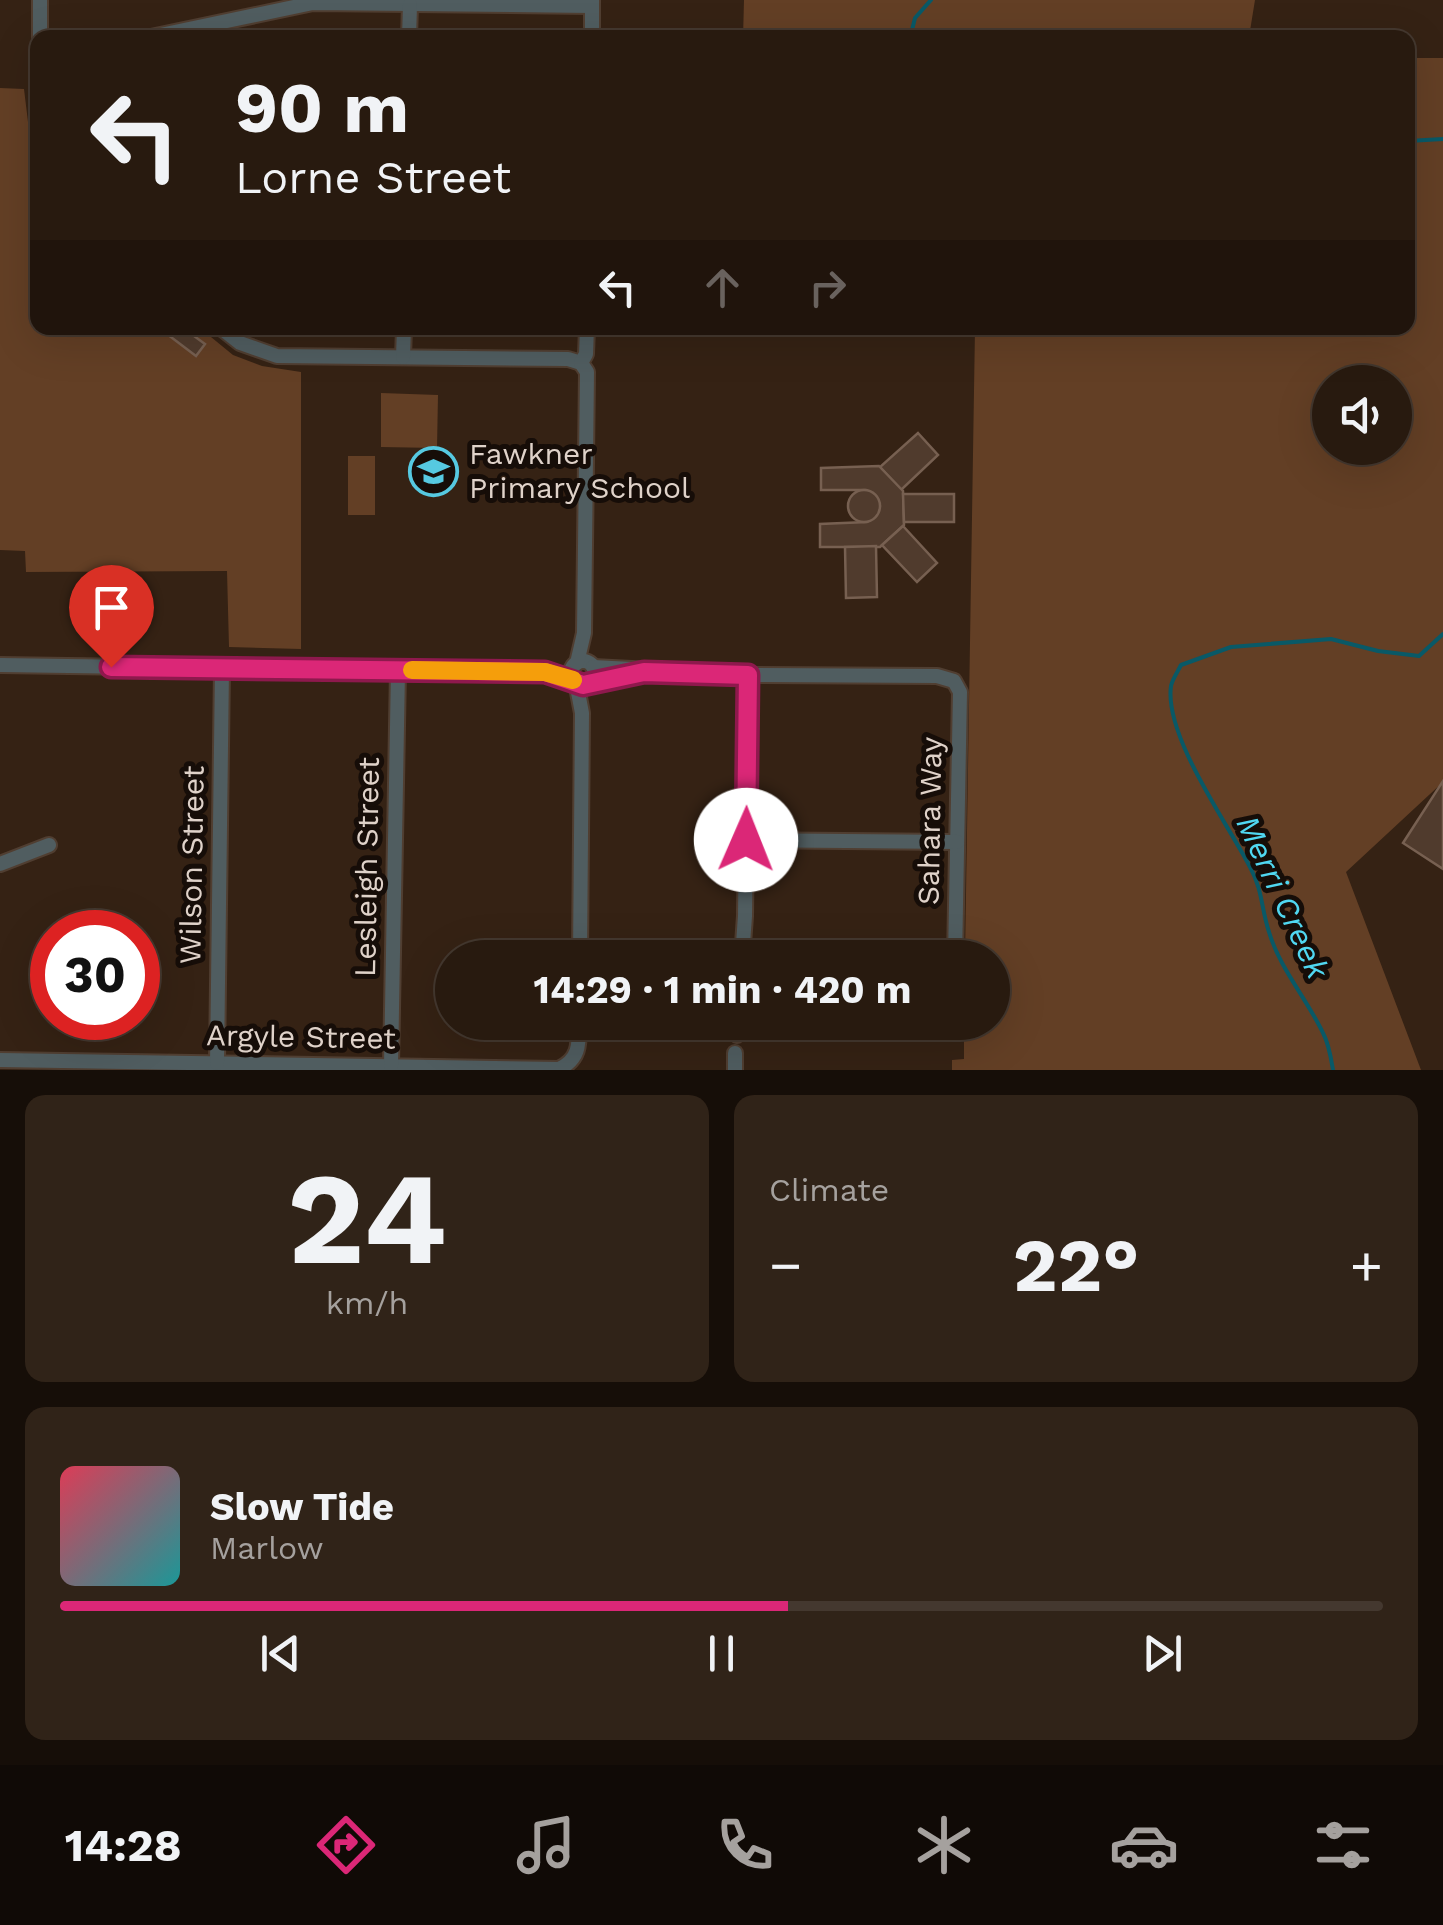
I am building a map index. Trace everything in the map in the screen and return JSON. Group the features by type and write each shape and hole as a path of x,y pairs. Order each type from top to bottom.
{"street":[{"path":"40,0 40,30"},
{"path":"184,30 314,3 592,3 592,30"},
{"path":"409,30 410,5"},
{"path":"229,335 240,343 277,356 568,360 581,363 587,372 580,940"},
{"path":"403,358 404,335"},
{"path":"581,363 587,335"},
{"path":"0,665 748,675 743,940"},
{"name":"Wilson Street","path":"217,1063 222,668"},
{"name":"Lesleigh Street","path":"391,1066 398,670"},
{"name":"Sahara Way","path":"748,675 937,676 947,677 959,686 955,940"},
{"path":"746,840 957,842"},
{"path":"0,864 48,845"},
{"name":"Argyle Street","path":"0,1060 559,1068 574,1059 577,1040"},
{"path":"735,1053 735,1070"}],"shaded area":[{"path":"744,0 1255,0 1250,30 743,30"},
{"path":"1415,58 1443,58 1443,782 1346,872 1421,1070 952,1070 952,1060 964,1059 964,1040 1010,1040 1010,940 965,940 975,335 1415,335"},
{"path":"0,88 24,89 30,128 30,335 209,335 233,355 262,366 301,372 301,649 229,647 227,571 26,572 25,551 0,550"},
{"path":"381,393 438,395 437,448 381,447"},
{"path":"348,456 375,456 375,515 348,515"}],"building":[{"path":"168,335 193,335 205,344 196,356"},
{"path":"918,433 938,455 901,490 880,467"},
{"path":"879,466 903,491 904,525 880,547 820,547 820,524 867,522 876,516 880,506 876,496 866,490 821,490 821,468"},
{"path":"864,490 875,495 880,506 875,517 864,522 853,517 848,506 853,495"},
{"path":"903,494 954,494 954,522 904,522"},
{"path":"903,526 937,563 917,582 882,545"},
{"path":"876,546 877,597 846,598 845,547"},
{"path":"1443,781 1443,869 1403,843"}],"waterway":[{"name":"Merri Creek","path":"912,30 915,18 931,0"},
{"name":"Merri Creek","path":"1415,141 1443,139"},
{"name":"Merri Creek","path":"1333,1070 1317,1020 1274,946 1254,876 1187,754 1171,706 1172,684 1181,665 1231,647 1331,639 1419,656 1443,634"}],"slow traffic":[{"path":"412,670 545,672 573,680"}],"place":[{"name":"Fawkner Primary School","path":"434,471"}],"route":[{"path":"111,667 545,672 583,685 592,680 644,672 748,675 746,840"}]}
